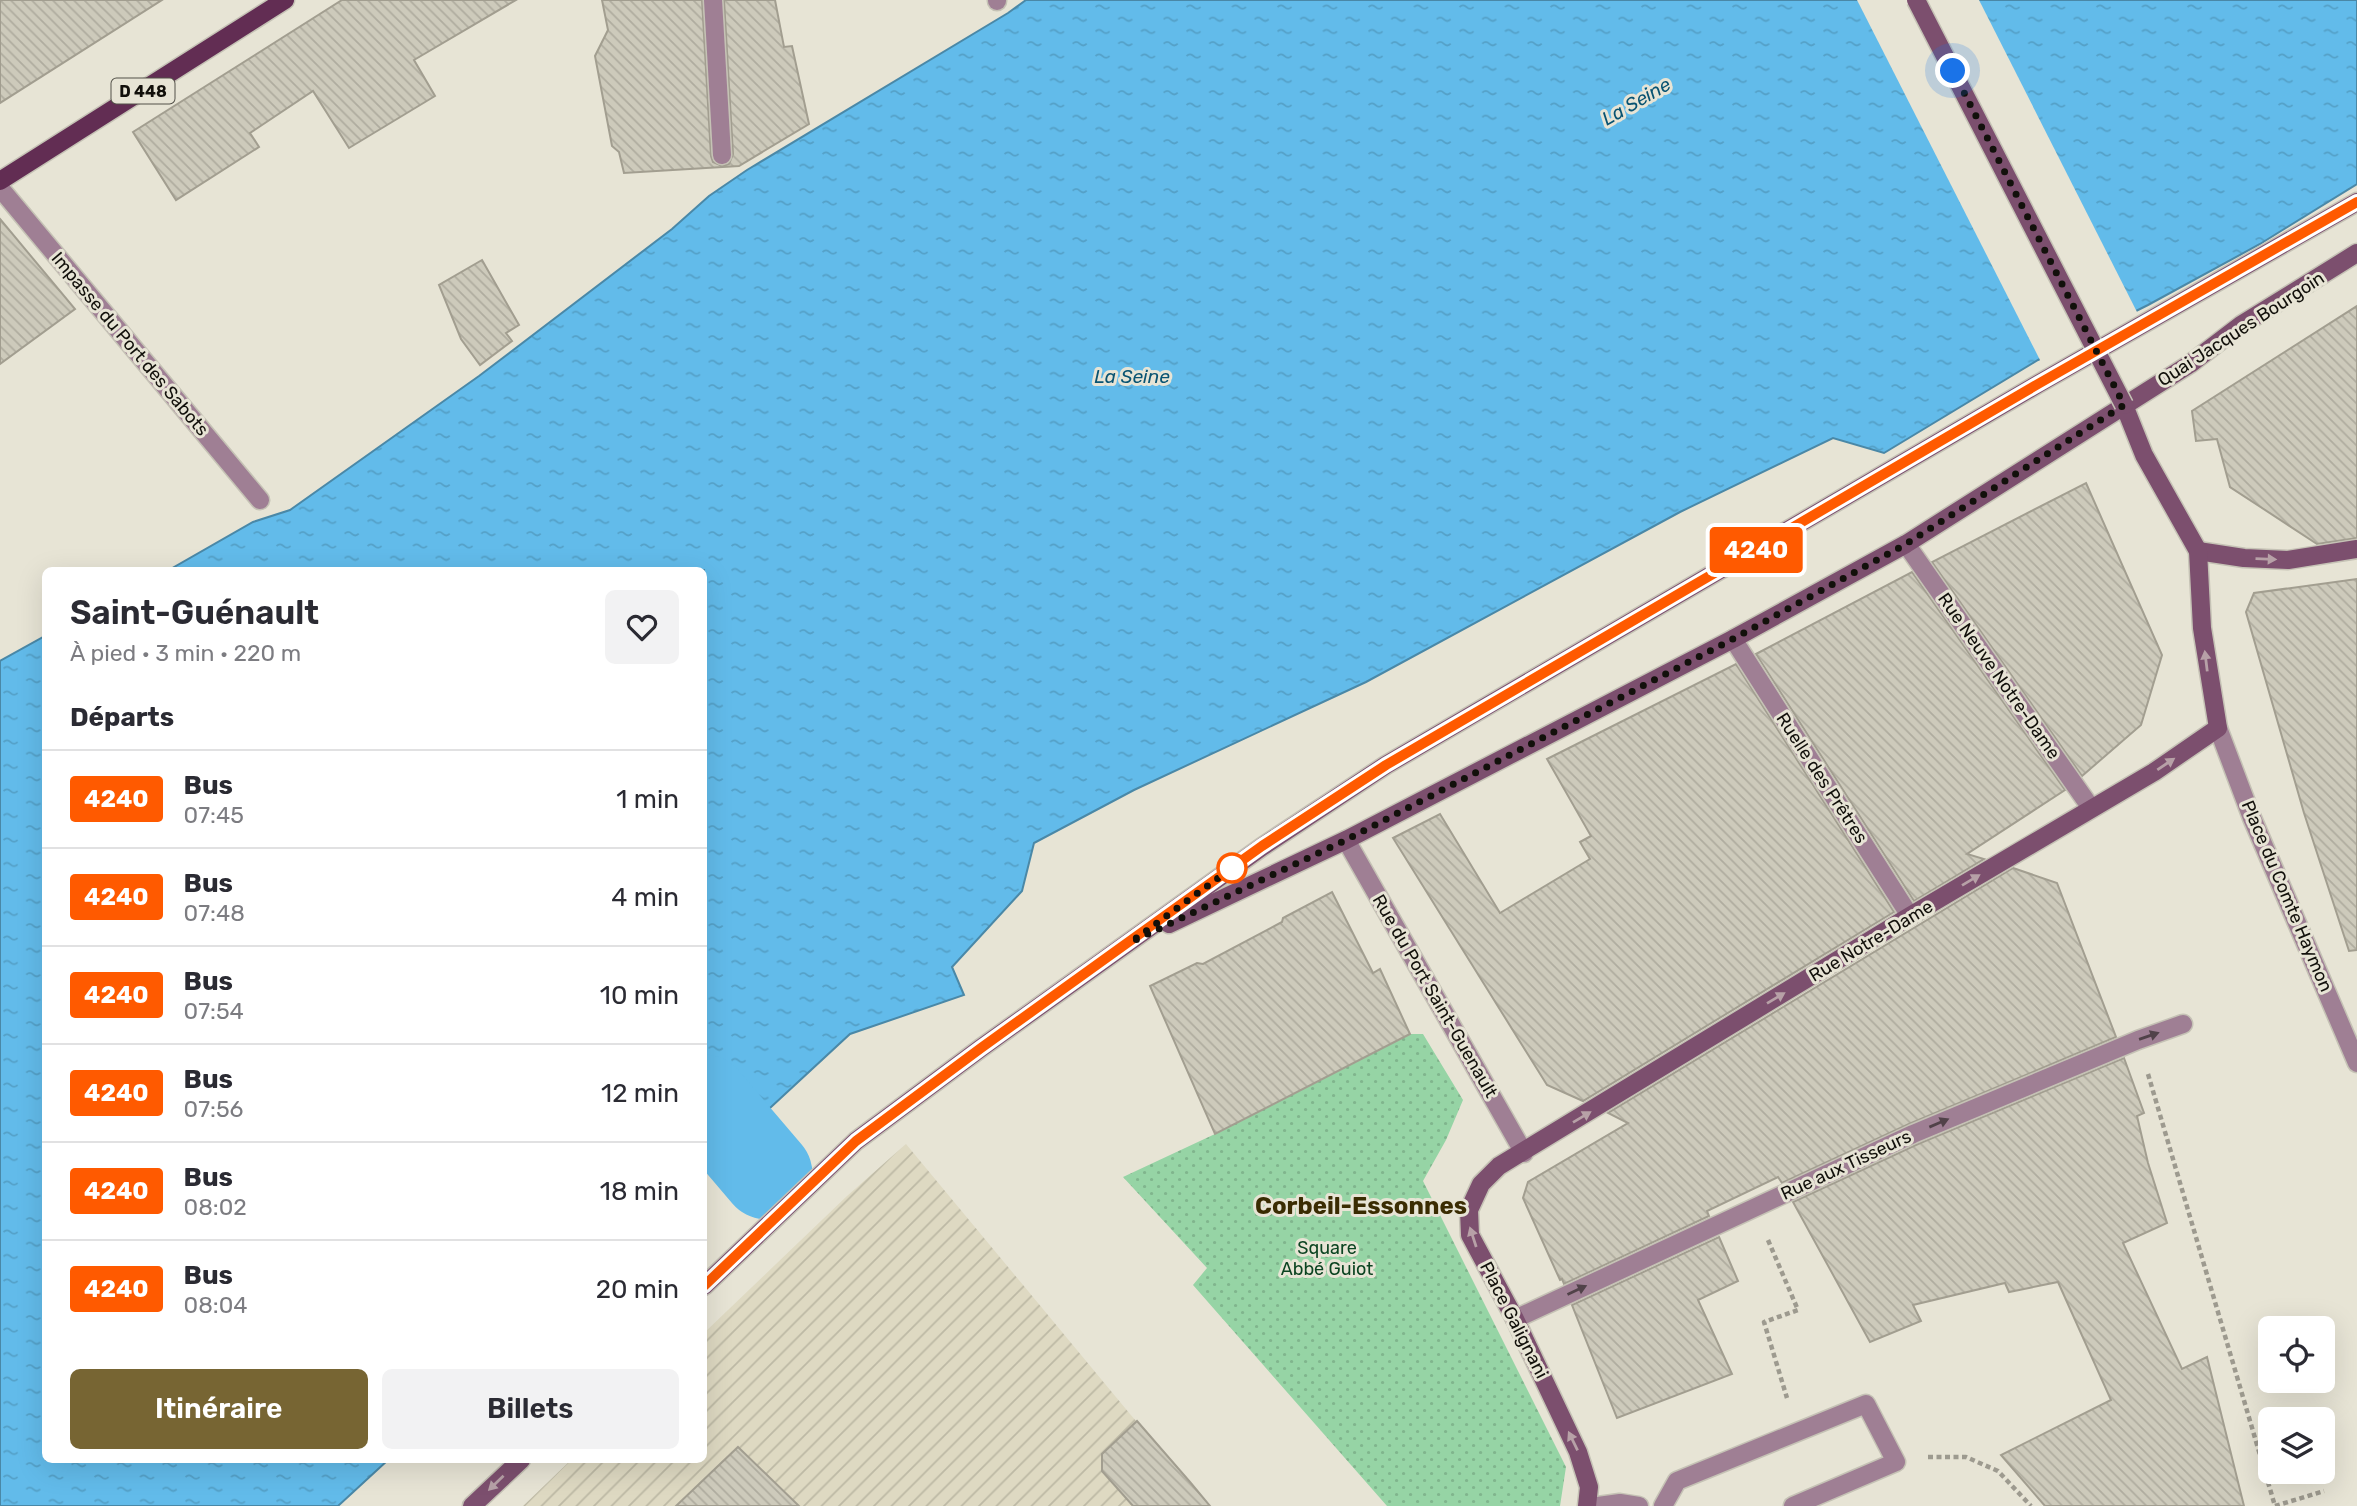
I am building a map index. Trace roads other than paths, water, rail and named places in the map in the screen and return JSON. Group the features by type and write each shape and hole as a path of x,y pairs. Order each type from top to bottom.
{"main road":[{"name":"D 448","path":"0,181 285,0"},
{"path":"1916,0 2124,405 2144,454 2198,551 2202,628 2217,728"},
{"path":"707,1283 856,1141 991,1040 1262,846 1386,765 2038,384 2357,202"},
{"name":"Quai Jacques Bourgoin","path":"1131,942 1346,840 1733,639 1906,544 2190,364 2241,326 2357,253"},
{"path":"2198,551 2244,558 2288,560 2357,549"},
{"name":"Rue Notre-Dame","path":"1524,1153 1910,916 2154,772 2217,728"},
{"name":"Place Galignani","path":"1524,1153 1499,1166 1481,1184 1469,1210 1470,1235 1515,1318 1578,1452 1589,1487 1587,1506"},
{"path":"472,1506 518,1463"}],"street":[{"path":"713,0 722,155"},
{"name":"Impasse du Port des Sabots","path":"0,188 260,500"},
{"name":"Rue Neuve Notre-Dame","path":"1906,544 2091,808"},
{"name":"Ruelle des Prêtres","path":"1733,639 1910,916"},
{"name":"Place du Comte Haymon","path":"2217,728 2252,818 2357,1063"},
{"name":"Rue du Port Saint-Guenault","path":"1346,840 1524,1153"},
{"name":"Rue aux Tisseurs","path":"1515,1318 1913,1133 2183,1024"},
{"path":"1663,1506 1677,1481 1866,1405 1896,1462 1793,1506"},
{"path":"1598,1506 1620,1503 1639,1506"}],"water":[{"name":"La Seine","path":"1026,0 2357,0 2357,184 2260,244 2148,305 2038,360 1884,453 1833,438 1680,512 1366,682 1134,790 1034,843 1022,891 952,967 964,995 850,1034 707,1166 707,567 174,567 253,522 290,510 479,376 672,229 709,196 747,170"},
{"path":"42,638 42,1463 385,1463 338,1506 0,1506 0,661"}],"waterway":[{"path":"707,1104 767,1174"}],"district":[{"name":"Corbeil-Essonnes","path":"1361,1206"}],"park label":[{"name":"Square Abbé Guiot","path":"1327,1258"}]}
